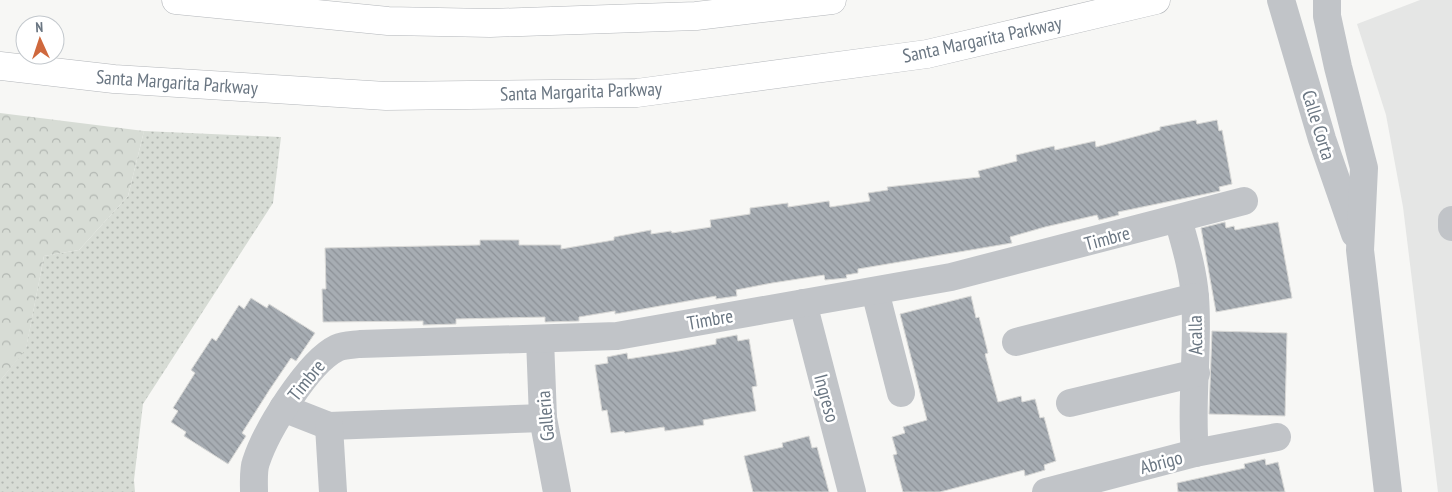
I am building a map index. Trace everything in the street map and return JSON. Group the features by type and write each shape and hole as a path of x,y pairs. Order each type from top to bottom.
{"main road":[{"path":"176,0 388,22 490,23 696,16 832,0"},
{"name":"Santa Margarita Parkway","path":"0,66 114,79 386,96 637,92 927,54 1156,0"}],"street":[{"name":"Calle Corta","path":"1281,0 1322,139 1360,250"},
{"name":"Calle Corta","path":"1326,0 1327,16 1338,66 1364,168 1360,250 1388,492"},
{"name":"Timbre","path":"254,492 255,464 268,433 283,408 321,359 338,348 360,344 617,336 951,277 1244,201"},
{"name":"Acalla","path":"1178,219 1191,266 1195,297 1196,373 1192,427 1195,453"},
{"path":"1452,220 1452,227"},
{"path":"875,291 901,393"},
{"path":"1016,342 1195,297"},
{"name":"Ingreso","path":"803,303 852,492"},
{"name":"Galleria","path":"540,339 543,418 557,492"},
{"path":"1070,403 1196,373"},
{"path":"283,408 329,426 543,418"},
{"path":"329,426 333,492"},
{"name":"Abrigo","path":"1046,492 1195,453 1277,438"}],"shaded area":[{"path":"1420,0 1452,0 1452,492 1438,492 1403,207 1386,115 1357,24"}],"green space":[{"path":"0,113 144,131 128,196 79,250 44,256 26,349 0,381"},
{"path":"144,131 281,137 273,203 143,404 134,480 135,492 0,492 0,381 26,348 44,256 79,250 128,196"}],"building":[{"path":"1196,120 1197,124 1217,120 1219,131 1222,130 1232,184 1219,187 1220,191 1118,212 1119,215 1099,220 1097,215 1045,227 1010,237 1012,243 858,269 858,273 846,275 847,278 825,280 824,275 772,283 736,290 737,296 716,299 716,296 615,314 615,311 579,317 579,321 545,322 545,317 456,319 456,324 423,325 423,321 323,322 322,289 326,289 325,248 480,245 480,240 519,240 519,245 561,245 561,249 614,240 614,237 651,230 651,234 671,231 672,233 711,227 710,220 750,214 750,208 788,203 788,207 829,201 830,207 870,201 868,193 888,190 887,187 980,177 978,171 1017,161 1016,155 1054,146 1055,150 1095,141 1096,147 1160,130 1160,127"},
{"path":"1225,222 1226,228 1234,226 1235,230 1278,222 1292,298 1216,312 1201,228"},
{"path":"971,296 976,318 979,317 988,353 985,354 998,402 1021,396 1022,402 1035,399 1040,418 1044,417 1056,461 1044,465 1045,470 1025,476 1024,470 940,492 903,492 893,455 897,454 892,437 905,433 903,427 927,420 900,314"},
{"path":"251,298 267,308 269,304 315,333 296,361 291,358 270,389 242,433 246,436 228,464 184,436 186,432 171,422 178,411 173,408 195,373 191,370 212,338 216,341 239,305 244,309"},
{"path":"1212,331 1287,333 1285,416 1209,414"},
{"path":"737,335 738,341 749,339 757,386 752,387 756,411 703,420 704,425 665,431 664,427 625,433 624,431 611,433 607,410 602,411 595,365 608,363 607,357 627,353 628,359 679,351 716,344 716,339"},
{"path":"809,436 812,448 817,447 829,492 753,492 744,456 783,447 782,443"},
{"path":"1265,459 1266,465 1278,462 1285,492 1178,492 1177,483 1245,468 1244,464"}]}
